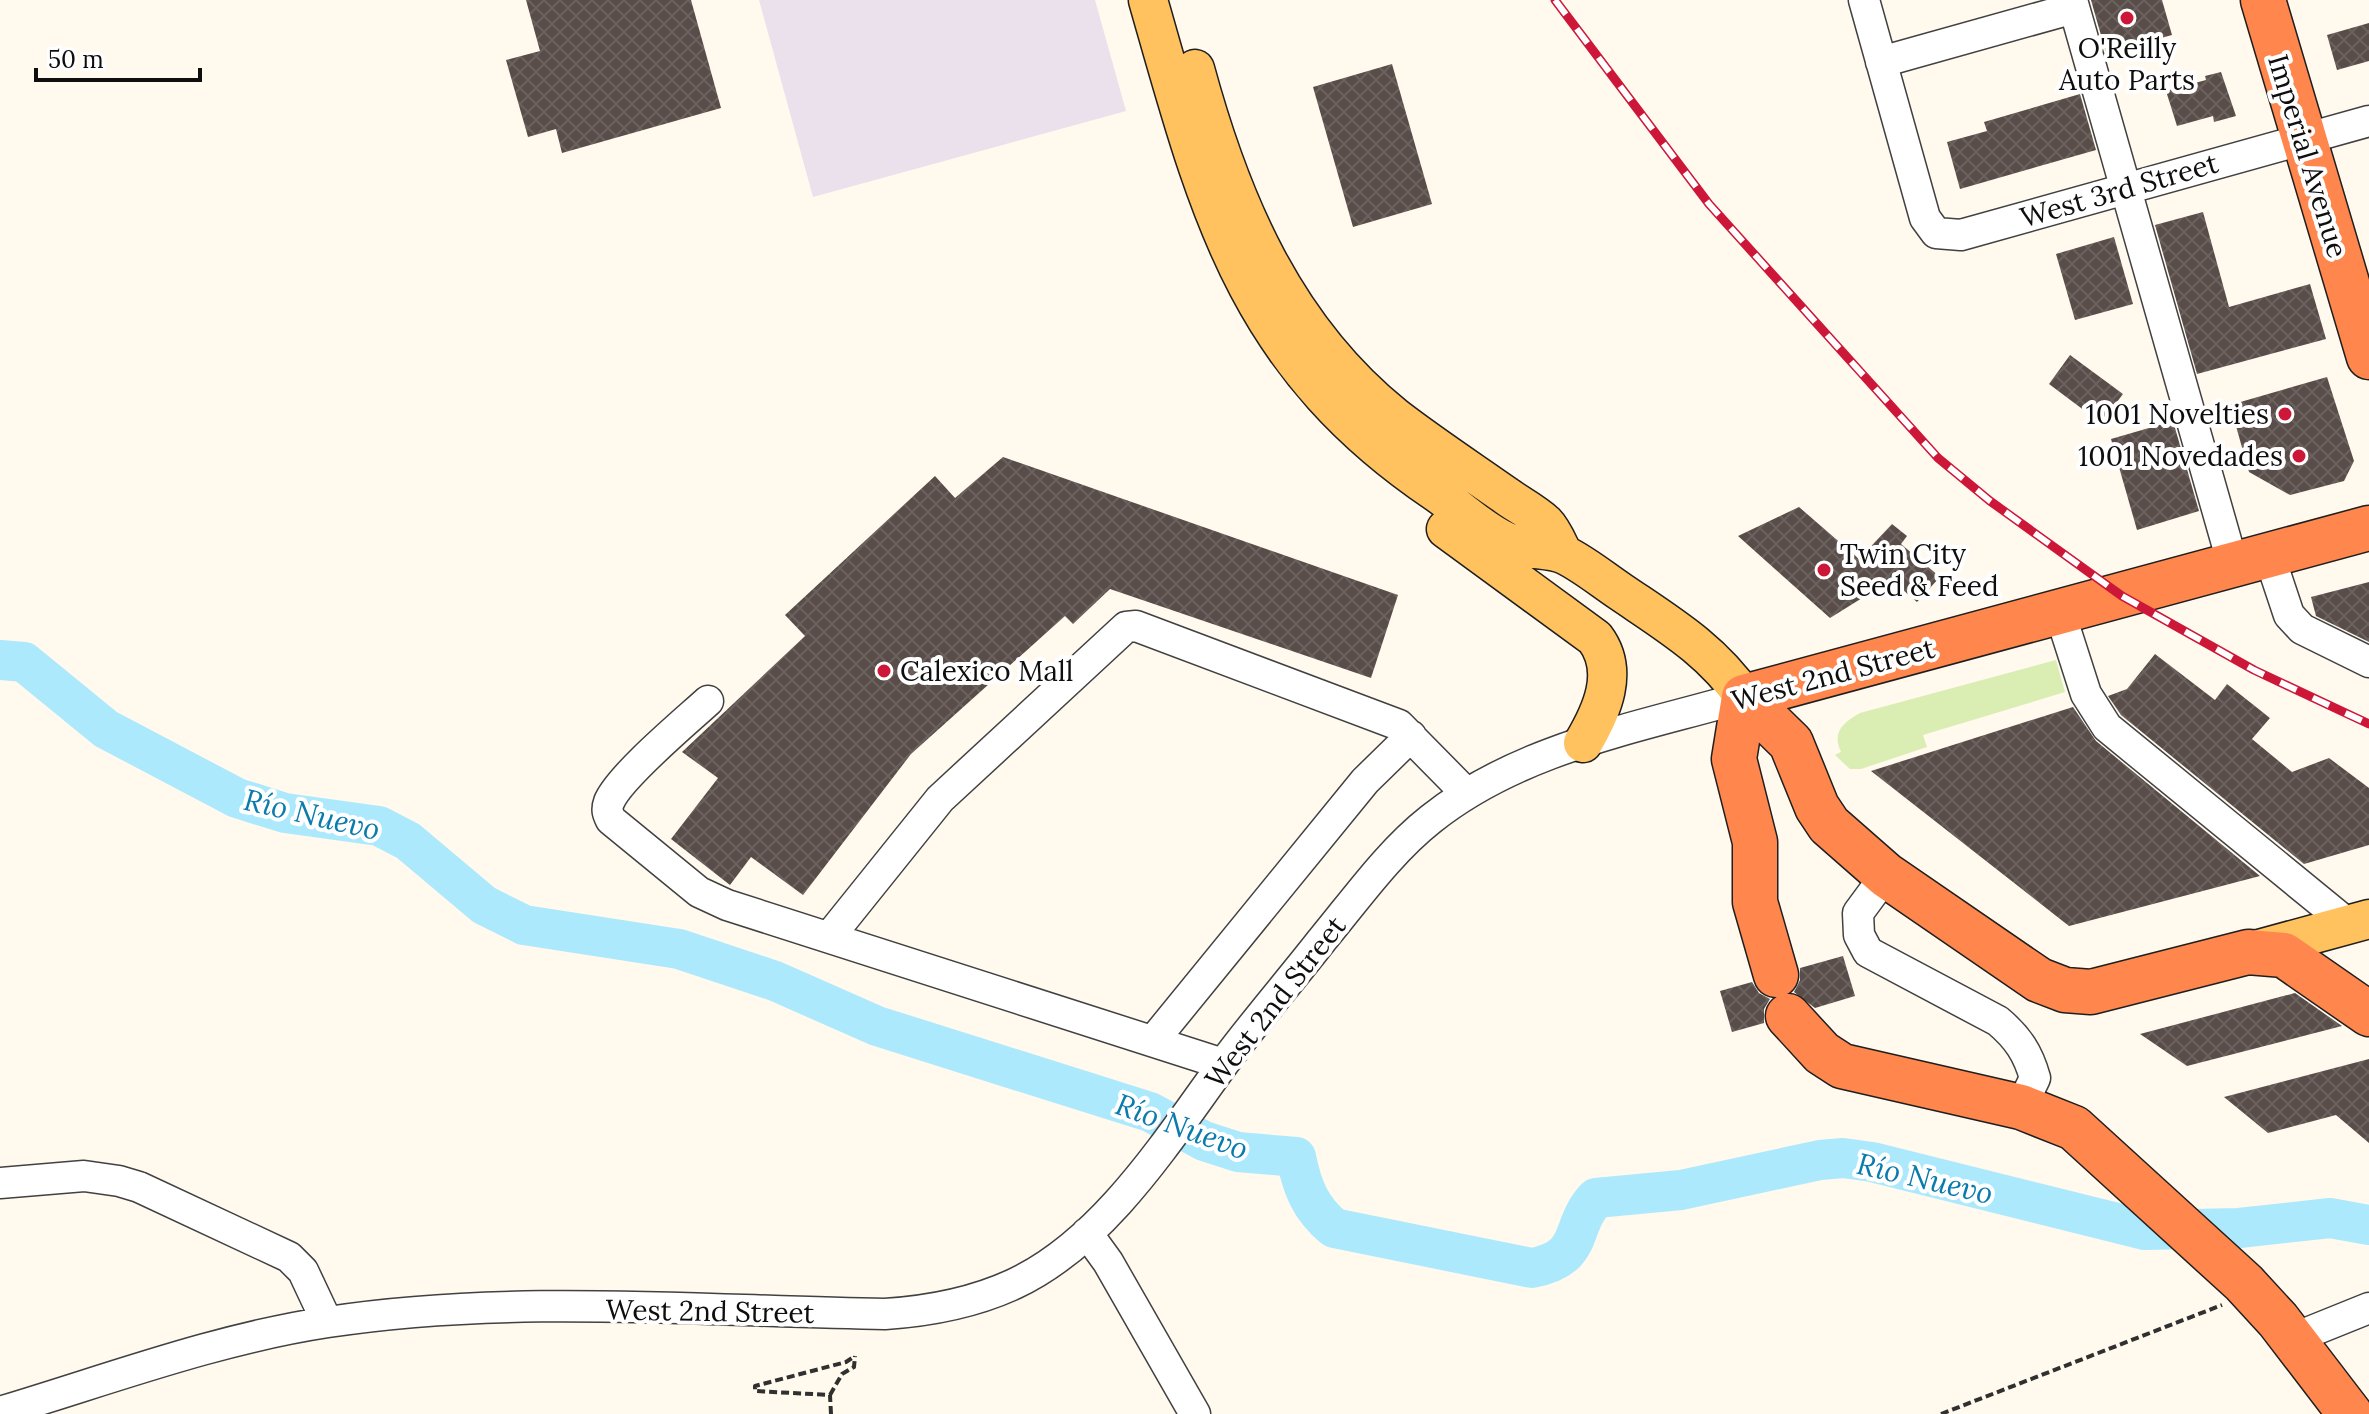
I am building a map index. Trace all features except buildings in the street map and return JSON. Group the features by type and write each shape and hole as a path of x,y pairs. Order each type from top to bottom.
{"highway":[{"name":"Imperial Avenue","path":"2263,0 2301,139 2369,357"},
{"name":"West 2nd Street","path":"1744,697 2369,528"},
{"path":"1744,697 1791,743 1817,807 1829,825 1886,875 2039,980 2065,990 2111,990 2248,952 2284,955 2369,1014"},
{"path":"1744,697 1734,759 1755,842 1755,902 1782,996 1822,1053 1842,1066 2021,1107 2074,1128 2234,1294 2285,1329 2350,1414"}],"main road":[{"path":"1124,0 1189,220 1229,308 1287,390 1352,458 1595,638 1607,661 1607,682 1603,703 1583,743"},
{"path":"1148,0 1194,162 1221,234 1253,301 1291,360 1364,440 1423,484 1512,544 1563,554 1693,640 1726,671 1744,697"},
{"path":"1175,0 1219,147 1255,237 1291,304 1334,362 1394,416 1546,524 1563,554"},
{"path":"2248,952 2359,922"}],"street":[{"path":"1864,0 1881,62 2073,4 2126,188 2251,560 2302,629 2369,662"},
{"name":"West 3rd Street","path":"1881,62 1925,218 1936,233 1961,235 2369,121"},
{"path":"2060,613 2086,694 2107,727 2359,922"},
{"path":"830,936 940,799 1126,627 1136,626 1399,725 1466,793"},
{"name":"West 2nd Street","path":"0,1412 204,1351 327,1322 497,1307 885,1314 930,1311 1015,1284 1058,1257 1087,1233 1147,1169 1223,1064 1406,841 1466,793 1517,766 1583,743 1744,697"},
{"path":"708,701 610,799 607,811 611,820 699,892 727,905 1223,1064"},
{"path":"1153,1041 1356,792 1411,736"},
{"path":"1886,875 1858,913 1863,945 1868,952 1998,1021 2016,1037 2030,1058 2035,1078 2021,1107"},
{"path":"0,1183 84,1176 139,1187 289,1257 303,1271 327,1322"},
{"path":"1087,1233 1108,1262 1195,1414"},
{"path":"2285,1329 2369,1308"}],"path":[{"path":"1941,1414 2234,1294"},
{"path":"830,1395 755,1391 755,1386 846,1362 855,1356 854,1367 842,1374 830,1395 831,1414"}],"shaded area":[{"path":"759,0 1095,0 1126,111 813,197"}],"green space":[{"path":"2056,660 2065,692 1923,735 1927,747 1861,769 1850,769 1835,755 1841,752 1838,745 1840,729 1860,713"}],"waterway":[{"name":"Río Nuevo","path":"0,660 24,662 106,729 237,798 285,813 379,826 408,841 484,905 524,925 679,949 775,981 877,1026 1150,1112 1204,1141 1238,1152 1296,1157 1308,1196 1334,1228 1532,1268 1549,1263 1569,1249 1587,1209 1596,1198 1681,1190 1820,1160 1843,1158 1872,1162 2145,1230 2239,1228 2330,1218 2369,1225"}],"railway":[{"path":"1555,0 1709,204 1938,458 1990,501 2122,596 2254,670 2369,724"}],"place":[{"name":"O'Reilly Auto Parts","path":"2127,18"},
{"name":"1001 Novelties","path":"2285,414"},
{"name":"1001 Novedades","path":"2299,456"},
{"name":"Twin City Seed & Feed","path":"1824,570"},
{"name":"Calexico Mall","path":"884,671"}]}
